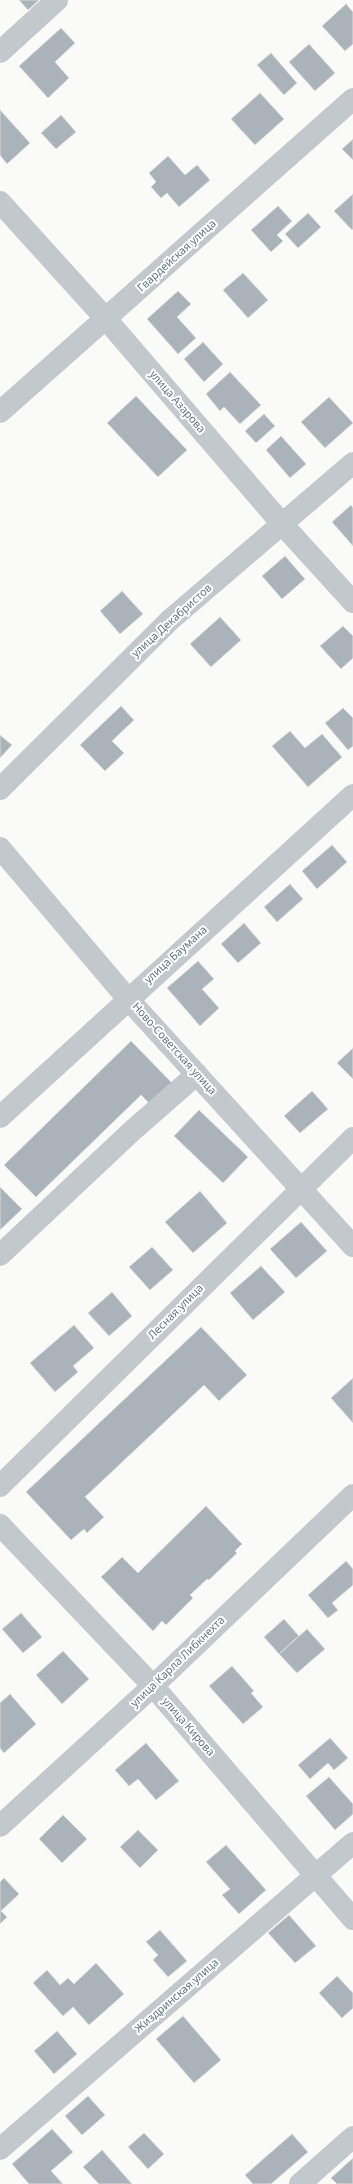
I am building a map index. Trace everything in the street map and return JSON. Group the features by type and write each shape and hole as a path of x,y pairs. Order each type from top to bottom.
{"street":[{"path":"0,52 57,0"},
{"name":"Гвардейская улица","path":"0,412 353,99"},
{"name":"улица Азарова","path":"0,202 106,319 283,525 353,602"},
{"name":"улица Декабристов","path":"0,789 170,620 283,525 353,463"},
{"name":"улица Баумана","path":"0,1117 128,998 353,795"},
{"name":"Ново-Советская улица","path":"0,848 128,998 353,1246"},
{"path":"0,1255 132,1131 197,1074"},
{"name":"Лесная улица","path":"0,1486 353,1138"},
{"name":"улица Карла Либкнехта","path":"0,1826 153,1686 353,1495"},
{"name":"улица Кирова","path":"0,1525 153,1686 353,1919"},
{"name":"Жиздринская улица","path":"0,2149 353,1843"},
{"path":"300,2184 353,2137"}],"building":[{"path":"19,0 39,0 28,10"},
{"path":"346,4 353,12 353,44 345,51 322,26"},
{"path":"61,28 75,43 55,62 69,78 48,98 19,66"},
{"path":"309,44 335,73 315,91 289,62"},
{"path":"271,53 297,83 284,95 257,65"},
{"path":"260,93 284,119 255,145 231,119"},
{"path":"0,110 30,143 7,164 0,155"},
{"path":"61,115 76,132 56,149 41,133"},
{"path":"353,139 353,160 342,149"},
{"path":"168,156 185,175 197,165 210,180 179,207 167,193 161,198 151,187 156,182 149,173"},
{"path":"353,194 353,229 352,230 334,211"},
{"path":"278,206 292,221 277,235 283,241 271,252 251,230"},
{"path":"308,213 321,227 298,248 285,234"},
{"path":"243,273 268,300 248,318 223,290"},
{"path":"178,291 191,304 177,317 196,338 178,354 147,319"},
{"path":"203,342 223,364 204,382 184,359"},
{"path":"230,372 261,405 240,424 224,407 220,411 206,394"},
{"path":"136,396 187,450 158,477 107,423"},
{"path":"329,397 353,423 325,448 301,422"},
{"path":"264,414 275,426 256,443 245,431"},
{"path":"281,436 306,464 290,478 266,450"},
{"path":"351,505 353,508 353,546 332,522"},
{"path":"285,556 305,579 282,599 262,576"},
{"path":"122,591 143,614 120,634 100,611"},
{"path":"220,617 241,640 211,667 190,644"},
{"path":"343,626 353,636 353,658 341,669 320,646"},
{"path":"121,706 134,720 112,741 124,753 105,771 80,745"},
{"path":"343,708 353,718 353,746 348,750 325,723"},
{"path":"290,731 305,748 322,734 342,757 308,787 272,746"},
{"path":"0,735 12,745 0,758"},
{"path":"332,845 347,862 317,889 302,871"},
{"path":"290,884 303,899 277,922 264,907"},
{"path":"244,923 261,943 238,963 221,944"},
{"path":"198,961 214,979 202,989 219,1008 200,1026 167,988"},
{"path":"131,1041 173,1084 151,1105 141,1095 36,1197 4,1165"},
{"path":"353,1048 353,1079 337,1063"},
{"path":"312,1091 328,1109 300,1133 284,1116"},
{"path":"199,1110 248,1157 223,1183 174,1136"},
{"path":"0,1187 22,1209 0,1230"},
{"path":"200,1191 227,1223 193,1253 165,1222"},
{"path":"301,1222 327,1251 296,1278 270,1249"},
{"path":"152,1247 173,1270 150,1290 129,1267"},
{"path":"261,1266 285,1292 253,1320 230,1293"},
{"path":"112,1292 132,1316 109,1336 88,1313"},
{"path":"74,1325 94,1348 73,1366 78,1372 55,1392 30,1363"},
{"path":"201,1327 247,1375 219,1401 204,1385 85,1497 104,1517 87,1533 84,1529 71,1540 26,1492"},
{"path":"353,1378 353,1423 331,1398"},
{"path":"206,1506 242,1544 235,1551 237,1553 209,1580 207,1579 190,1595 193,1598 166,1625 162,1621 153,1631 101,1577 122,1557 138,1573"},
{"path":"346,1561 353,1569 353,1585 332,1603 338,1610 328,1618 308,1595"},
{"path":"21,1613 42,1637 23,1653 2,1629"},
{"path":"284,1619 299,1636 279,1654 264,1637"},
{"path":"307,1629 325,1649 297,1673 279,1654"},
{"path":"63,1651 89,1679 62,1704 36,1675"},
{"path":"232,1666 254,1691 251,1693 263,1707 243,1724 209,1686"},
{"path":"10,1694 36,1724 4,1753 0,1748 0,1703"},
{"path":"330,1738 348,1758 334,1770 328,1763 310,1779 298,1765"},
{"path":"146,1743 179,1781 156,1800 138,1779 129,1786 115,1770"},
{"path":"329,1777 353,1804 353,1814 335,1830 306,1796"},
{"path":"63,1815 87,1839 62,1863 39,1839"},
{"path":"138,1830 158,1850 140,1868 120,1847"},
{"path":"226,1845 266,1890 239,1914 222,1895 230,1889 206,1862"},
{"path":"4,1878 19,1894 1,1911 7,1917 0,1924 0,1882"},
{"path":"289,1915 316,1946 295,1963 268,1933"},
{"path":"160,1930 187,1961 168,1977 153,1960 158,1955 146,1942"},
{"path":"96,1963 124,1994 89,2025 73,2007 63,2016 33,1983 47,1970 60,1985 68,1978 74,1984"},
{"path":"337,1976 353,1993 353,2008 342,2018 319,1993"},
{"path":"183,2016 221,2060 194,2083 156,2039"},
{"path":"57,2031 77,2054 54,2074 34,2051"},
{"path":"88,2096 105,2115 82,2135 65,2116"},
{"path":"52,2129 73,2152 51,2171 63,2184 29,2184 12,2164"},
{"path":"144,2133 164,2154 148,2169 128,2147"},
{"path":"292,2134 308,2152 271,2184 253,2184 245,2175"},
{"path":"102,2150 132,2184 99,2184 83,2167"},
{"path":"353,2158 353,2184 337,2184 331,2178"}]}
